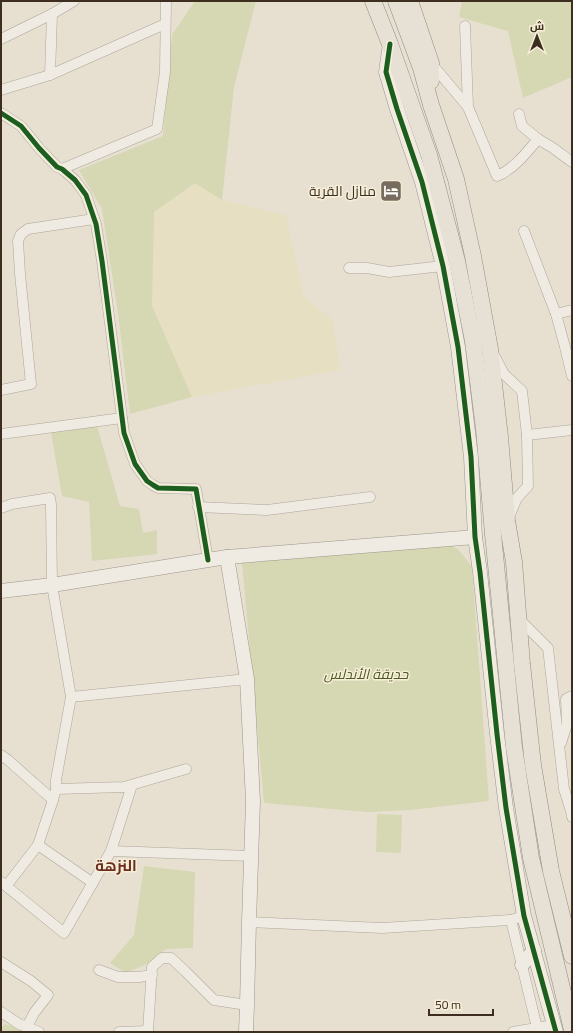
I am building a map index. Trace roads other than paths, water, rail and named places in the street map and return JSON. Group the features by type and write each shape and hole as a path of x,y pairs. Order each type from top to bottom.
{"main road":[{"path":"373,1 390,44 429,155 455,254 473,341 484,429 514,747 531,858 572,1030"},
{"path":"396,1 421,68 431,105 456,179 474,256 490,349 507,521 514,562 518,618 533,765 551,871 572,956"},
{"path":"410,1 431,63 431,105"}],"street":[{"path":"1,39 52,14 74,1"},
{"path":"62,169 157,129 165,72 166,1"},
{"path":"50,75 52,14"},
{"path":"1,90 50,75 165,24"},
{"path":"465,26 468,106"},
{"path":"390,44 386,72 422,182 443,266 458,348 470,450 475,537 506,808 514,852 522,965 538,1030"},
{"path":"431,63 468,106 497,176 525,155 538,139"},
{"path":"1,113 21,126 57,167 62,169 75,180 86,195 94,219 102,261 124,433 135,464 146,481 158,488 196,489 208,560"},
{"path":"519,114 522,126 538,139 572,162"},
{"path":"1,390 31,384 18,241 21,234 28,229 94,219"},
{"path":"524,231 569,346 572,376"},
{"path":"349,268 367,268 389,272 443,266"},
{"path":"556,314 572,310"},
{"path":"490,349 504,374 522,391 528,435 528,486 517,498 507,521"},
{"path":"1,434 122,418"},
{"path":"528,435 572,430"},
{"path":"472,475 493,534"},
{"path":"198,507 267,510 370,496"},
{"path":"1,508 12,504 50,498 52,585 71,697 56,780 56,789 38,845 4,883 64,933 111,851 132,785"},
{"path":"1,591 52,585 228,557 475,537"},
{"path":"228,557 247,679 253,801 246,1032"},
{"path":"518,618 548,648 564,789 572,817"},
{"path":"71,697 247,679"},
{"path":"559,749 567,724 566,698 572,696"},
{"path":"3,760 53,800"},
{"path":"56,789 124,787 186,769"},
{"path":"38,845 93,883"},
{"path":"111,851 251,856"},
{"path":"514,852 545,915"},
{"path":"249,922 382,928 518,918"},
{"path":"513,1032 555,1028 534,950 518,918"},
{"path":"522,965 534,950"},
{"path":"119,1032 148,1032 152,967 162,958 171,958 214,1000 247,1005"},
{"path":"1,962 31,981 48,995 34,1013 27,1028"},
{"path":"99,970 118,977 139,977 152,975"},
{"path":"2,1015 27,1028 39,1032"}],"place":[{"name":"منازل القرية","path":"391,191"}],"district":[{"name":"النزهة","path":"116,865"}],"park label":[{"name":"حديقة الأندلس","path":"366,674"}]}
